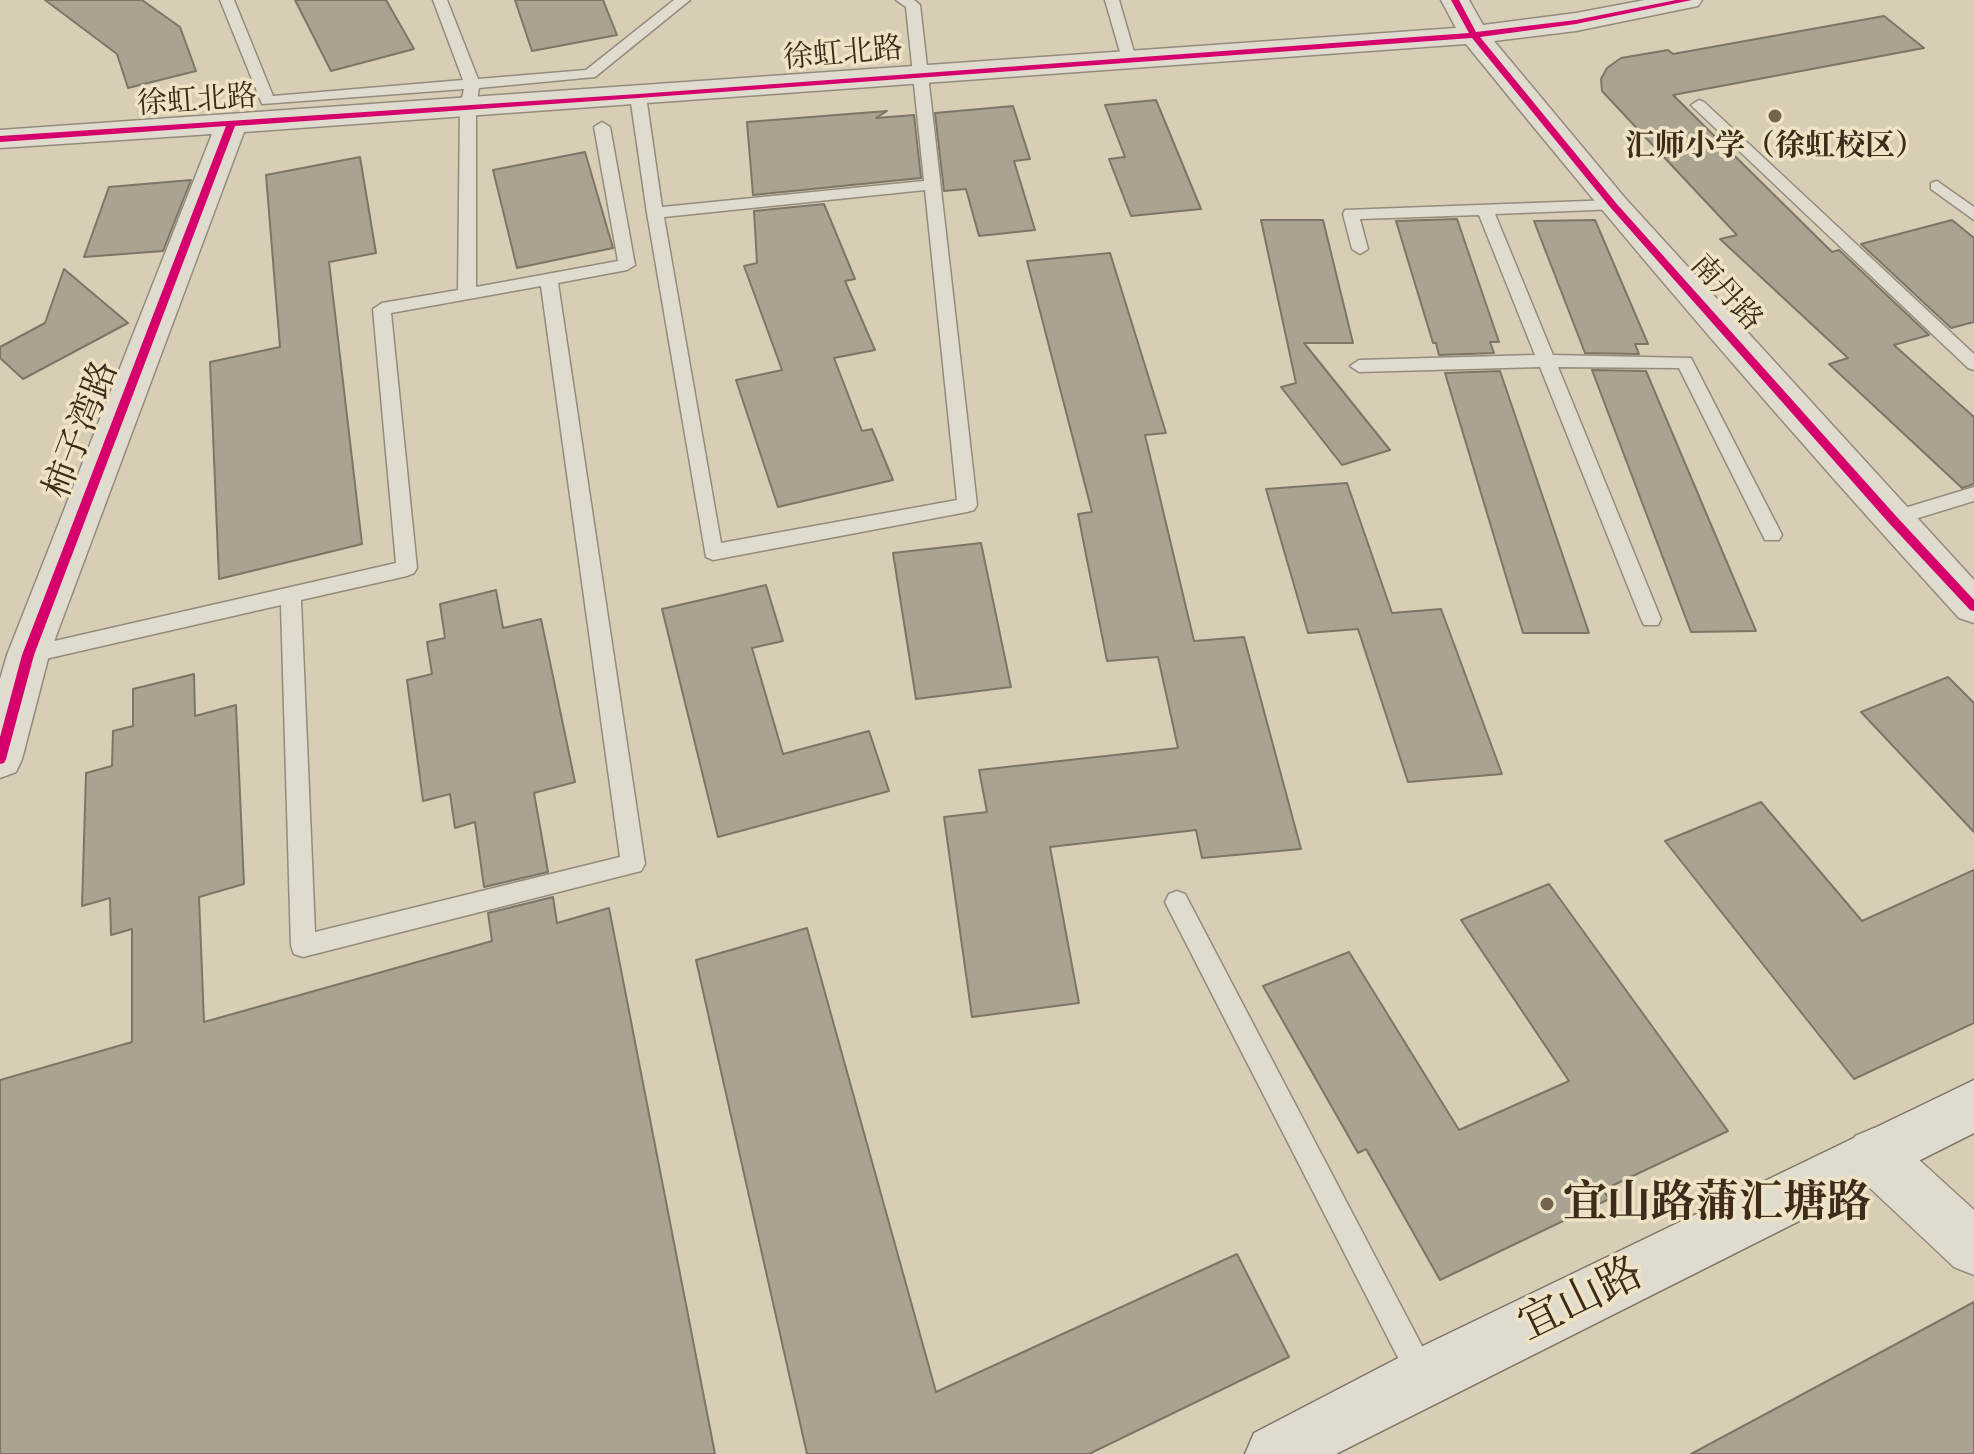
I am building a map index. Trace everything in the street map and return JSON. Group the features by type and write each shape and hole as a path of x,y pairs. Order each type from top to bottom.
{"street":[{"name":"南丹路","path":"1455,0 1474,35 1613,205 1974,607"},
{"name":"徐虹北路","path":"0,139 231,125 470,95 638,96 1474,35 1576,22 1688,0"},
{"name":"柿子湾路","path":"0,759 28,655 231,125"},
{"name":"宜山路","path":"1275,1454 1423,1377 1974,1106"},
{"path":"1874,1155 1974,1247"}],"lane":[{"path":"227,0 267,101 470,95 590,74 683,0"},
{"path":"440,0 470,95 467,294"},
{"path":"638,96 713,552 967,505 913,5 903,0"},
{"path":"1112,0 1129,59"},
{"path":"1699,105 1974,364"},
{"path":"28,655 407,568 382,309 627,265 602,127"},
{"path":"655,213 931,185"},
{"path":"1937,186 1974,215"},
{"path":"1360,249 1351,214 1613,205"},
{"path":"1486,211 1651,619"},
{"path":"291,595 303,946 633,864 549,280"},
{"path":"1359,366 1546,361 1685,362 1772,535"},
{"path":"1892,519 1974,494"},
{"path":"1177,902 1423,1377"}],"building":[{"path":"45,0 142,0 180,27 196,71 128,88 117,54"},
{"path":"295,0 386,0 414,49 331,71"},
{"path":"515,0 603,0 617,35 532,51"},
{"path":"1884,16 1924,48 1673,95 1832,252 1839,250 1929,335 1894,345 1974,417 1974,484 1962,488 1829,364 1848,358 1720,239 1737,235 1602,91 1601,79 1607,68 1621,58 1668,50 1673,54"},
{"path":"1156,100 1201,209 1131,216 1109,159 1125,157 1105,105"},
{"path":"1013,106 1030,159 1014,161 1035,230 979,236 966,189 944,191 935,113"},
{"path":"887,111 876,118 914,115 921,178 753,195 747,122"},
{"path":"585,152 613,248 517,268 493,170"},
{"path":"360,157 376,253 329,262 362,544 219,579 210,362 280,347 266,175"},
{"path":"191,180 163,251 84,257 109,187"},
{"path":"824,204 855,279 845,281 875,350 834,358 862,431 872,429 893,480 778,507 736,380 782,370 744,266 757,263 754,211"},
{"path":"1457,219 1499,342 1490,342 1494,353 1439,355 1396,221"},
{"path":"1261,220 1323,220 1353,343 1304,343 1390,450 1342,465 1281,387 1296,383"},
{"path":"1595,220 1648,344 1635,344 1639,354 1585,353 1534,221"},
{"path":"1952,220 1974,238 1974,322 1951,328 1861,244"},
{"path":"1110,253 1166,433 1145,435 1194,641 1244,637 1301,849 1202,858 1196,830 1050,847 1079,1003 972,1017 944,817 987,812 979,770 1178,748 1158,657 1107,661 1078,514 1092,512 1027,261"},
{"path":"64,269 128,323 23,379 0,358 0,347 45,323"},
{"path":"1592,370 1646,371 1756,631 1691,632"},
{"path":"1500,371 1589,633 1523,633 1445,373"},
{"path":"1347,483 1392,613 1441,609 1502,774 1408,782 1358,629 1308,633 1266,489"},
{"path":"981,543 1011,687 916,699 893,553"},
{"path":"766,585 783,641 752,648 783,754 869,731 889,791 718,837 662,609"},
{"path":"496,590 503,628 541,619 575,782 534,793 548,872 484,887 475,822 455,828 450,794 423,801 407,680 432,674 427,642 445,638 440,604"},
{"path":"194,674 195,716 236,705 244,884 199,897 204,1022 492,941 488,913 553,897 557,923 609,908 715,1454 0,1454 0,1080 132,1042 132,929 111,935 110,898 82,906 86,773 112,766 113,731 133,726 133,689"},
{"path":"1948,677 1974,703 1974,832 1861,712"},
{"path":"1761,802 1862,921 1974,870 1974,1023 1854,1079 1665,841"},
{"path":"1549,884 1728,1131 1603,1190 1609,1199 1440,1280 1366,1149 1358,1153 1263,986 1349,952 1459,1130 1569,1081 1461,920"},
{"path":"807,928 936,1392 1237,1254 1289,1357 1089,1454 807,1454 696,960"},
{"path":"1974,1302 1974,1454 1691,1454 1859,1364"}],"cycle path":[{"path":"1455,0 1474,35 1613,205 1974,607"},
{"path":"0,139 1474,35 1576,22 1688,0"},
{"path":"0,759 28,655 231,125"}],"place":[{"name":"汇师小学（徐虹校区）","path":"1775,116"},
{"name":"宜山路蒲汇塘路","path":"1547,1204"}]}
